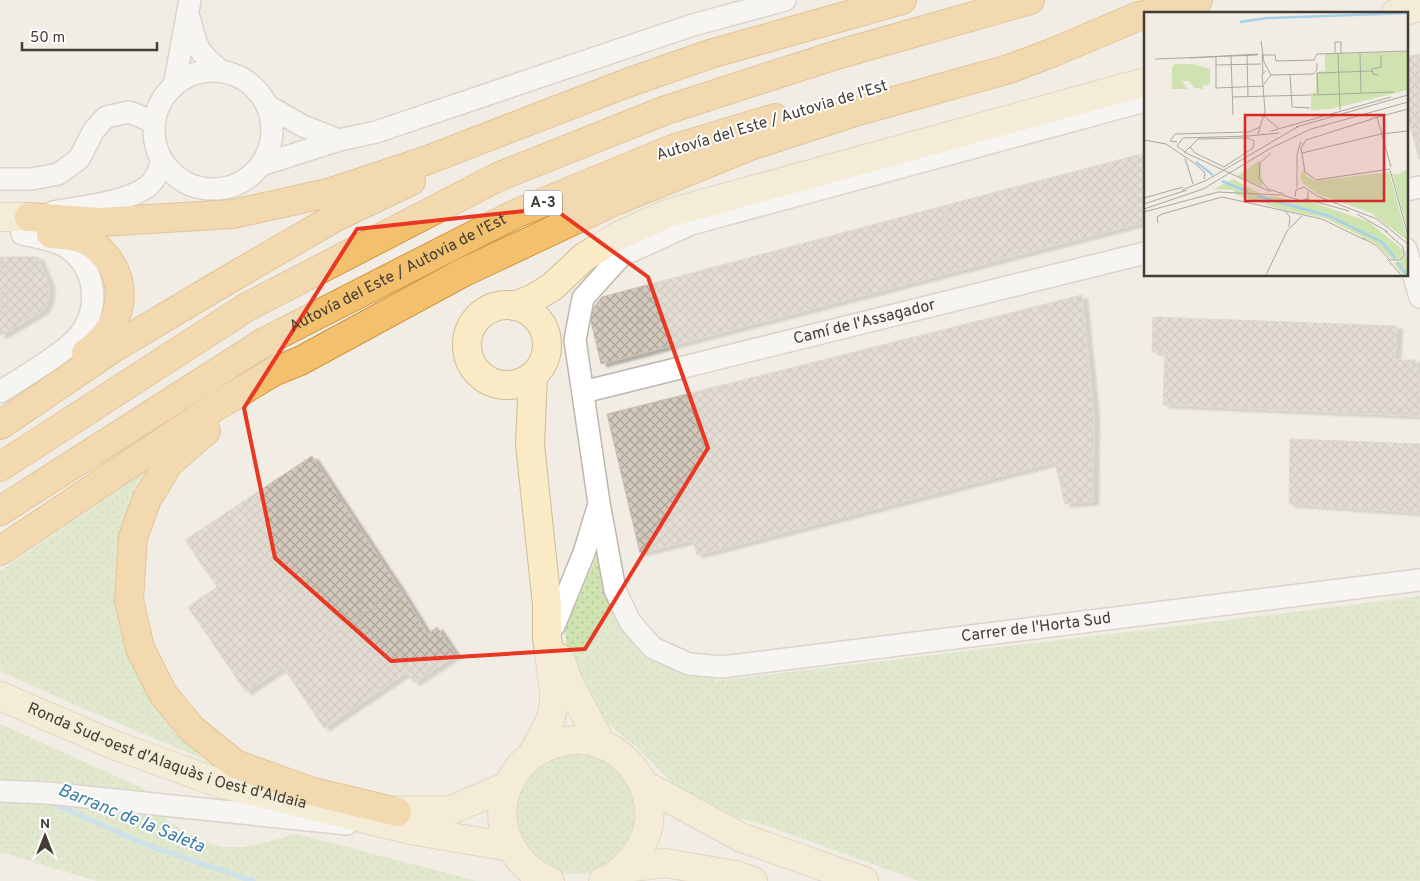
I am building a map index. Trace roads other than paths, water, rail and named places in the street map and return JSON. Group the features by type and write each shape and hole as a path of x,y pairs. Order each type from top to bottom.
{"highway":[{"path":"17,228 233,214 328,193 425,161 626,83 710,54 902,0"},
{"name":"A-3","path":"0,467 247,307 500,176 666,110 836,55 1030,0"},
{"name":"Autovía del Este / Autovia de l'Est","path":"1154,12 1198,0"},
{"path":"0,551 215,407 275,371 300,361 462,273 624,198 750,146 858,111 1009,69 1143,15"},
{"name":"Autovía del Este / Autovia de l'Est","path":"0,511 266,341 515,214 675,148 999,52 1143,15"},
{"path":"0,425 114,347 334,218 547,115"},
{"path":"0,412 95,347 107,335 120,298 120,283 115,268 98,247 84,239 69,235 17,228"},
{"path":"300,361 280,379 223,416 169,462 148,499 133,537 130,600 140,648 163,694 192,729 235,764 310,791 404,821"}],"street":[{"path":"261,165 339,140 376,132 693,26 785,0"},
{"path":"189,7 196,46 221,71"},
{"path":"174,86 189,7"},
{"path":"1402,12 1420,7"},
{"path":"204,71 221,71 240,77 257,89 268,106 272,121 272,136 268,152 261,165 247,178 229,187 210,189 191,185 175,175 162,160 155,143 154,122 164,97 174,86 188,76 204,71"},
{"path":"515,306 534,298 552,287 584,257 620,235 669,213 1144,82"},
{"path":"550,881 541,878 524,865 510,847 503,827 502,806 507,786 518,768 533,753 550,721 554,705 554,691 547,638 550,615 584,553 599,504 576,340 583,298 621,256 691,224 1144,101"},
{"path":"268,106 303,126 339,140"},
{"path":"0,179 32,179 58,174 79,159 94,130 106,117 129,112 154,122"},
{"path":"17,228 131,195 148,186 158,174 162,160"},
{"path":"0,218 17,228 55,242 75,254 85,266 91,279 93,295 92,310 86,326 76,339 64,350 0,392"},
{"path":"543,326 558,298 578,273 620,235"},
{"name":"Camí de l'Assagador","path":"583,392 1144,253"},
{"path":"1408,256 1420,297"},
{"path":"494,384 508,386 522,383 533,376 542,366 547,353 547,339 543,326 536,316 515,306 502,305 488,310 478,318 470,329 467,342 468,355 473,366 482,377 494,384 508,400 530,444"},
{"path":"533,376 530,444 550,615 561,664 569,684 602,744"},
{"name":"Carrer de l'Horta Sud","path":"599,504 615,590 630,622 653,648 689,664 722,667 1420,580"},
{"name":"Ronda Sud-oest d'Alaquàs i Oest d'Aldaia","path":"0,696 114,745 219,783 335,810 404,821 510,847"},
{"path":"533,753 554,743 578,740 602,744 619,754 633,767 643,784 649,806 648,828 639,850 614,874"},
{"path":"643,784 740,837 864,881"},
{"name":"Ronda Sud-oest d'Alaquàs i Oest d'Aldaia","path":"404,821 451,810 507,786"},
{"path":"0,791 48,793 226,812 404,821"},
{"path":"614,874 665,863 735,874 753,881"}],"waterway":[{"name":"Barranc de la Saleta","path":"48,801 147,845 253,881"}]}
